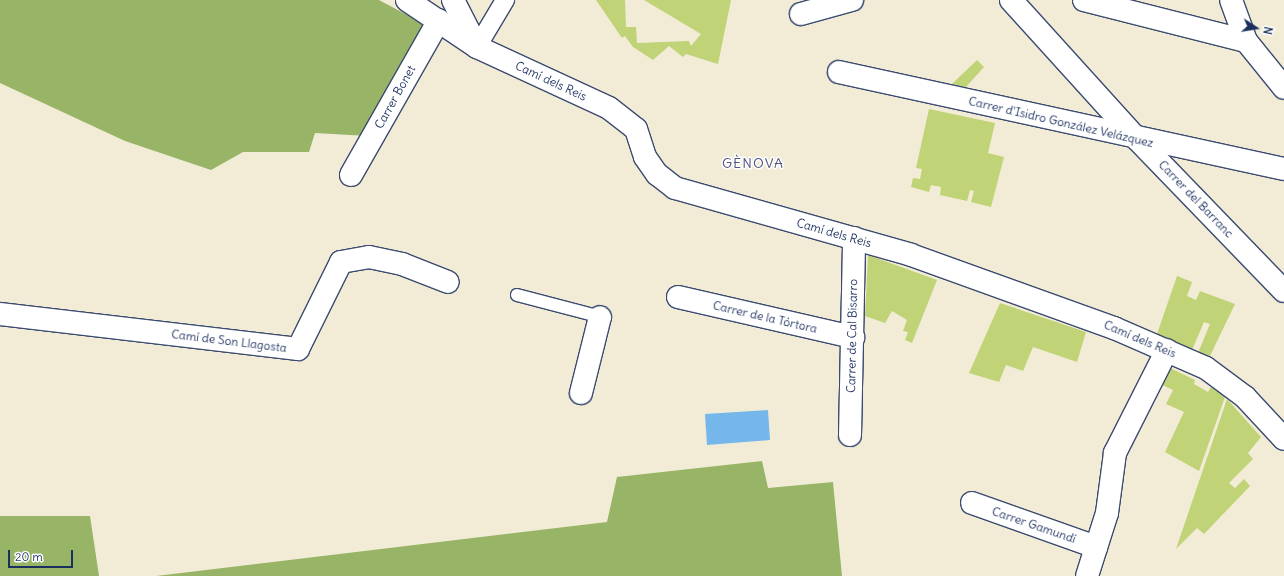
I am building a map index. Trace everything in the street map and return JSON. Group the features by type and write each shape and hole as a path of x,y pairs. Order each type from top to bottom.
{"street":[{"name":"Camí dels Reis","path":"407,0 439,20 477,47 609,108 636,129 644,157 657,174 675,188 854,238 1032,298 1166,350 1224,381 1265,416 1284,439"},
{"path":"453,0 477,47"},
{"path":"477,47 505,0"},
{"path":"801,14 852,0"},
{"name":"Carrer del Barranc","path":"1011,0 1137,139 1284,290"},
{"path":"1084,0 1246,41"},
{"path":"1231,0 1246,41 1284,88"},
{"name":"Carrer Bonet","path":"351,175 439,20"},
{"name":"Carrer d'Isidro González Velázquez","path":"839,72 1137,139 1284,169"},
{"name":"Carrer de Cal Bisarro","path":"850,435 854,238"},
{"name":"Camí de Son Llagosta","path":"0,314 298,349 341,262 369,257 402,264 448,282"},
{"name":"Carrer de la Tórtora","path":"678,297 853,337"},
{"path":"581,393 605,318"},
{"path":"1086,576 1107,513 1115,454 1166,350"},
{"name":"Carrer Gamundí","path":"972,503 1096,547"}],"lane":[{"path":"517,295 605,318"}],"green space":[{"path":"0,0 379,0 428,26 368,136 315,133 309,152 243,152 211,170 125,141 0,83"},
{"path":"596,0 625,0 626,27 636,27 637,43 689,41 691,46 701,34 644,0 731,0 718,64 686,54 683,57 669,46 653,60 633,47 625,36 622,38"},
{"path":"977,60 984,67 965,88 952,84"},
{"path":"929,109 995,123 988,153 1004,157 991,207 971,202 974,191 970,190 967,201 940,195 941,187 931,185 929,192 911,187 913,178 920,179 922,169 916,168"},
{"path":"868,255 937,280 912,343 905,340 908,332 903,331 907,320 892,311 885,323 865,316"},
{"path":"1177,276 1192,282 1187,296 1196,300 1200,291 1235,304 1209,358 1198,353 1210,324 1204,322 1192,350 1157,334"},
{"path":"1000,303 1086,332 1077,362 1033,347 1023,371 1006,365 999,382 969,373"},
{"path":"1166,366 1195,380 1194,384 1208,392 1211,387 1225,397 1199,471 1165,452 1184,412 1166,404 1173,390 1158,383"},
{"path":"1227,399 1261,437 1248,453 1253,459 1229,483 1235,488 1244,479 1250,486 1204,534 1197,528 1176,549"},
{"path":"762,461 768,488 833,482 842,576 156,576 607,522 617,477"},
{"path":"0,516 90,516 99,576 0,576"}],"water":[{"path":"768,410 770,440 707,445 705,414"}],"district":[{"name":"GÈNOVA","path":"753,163"}]}
